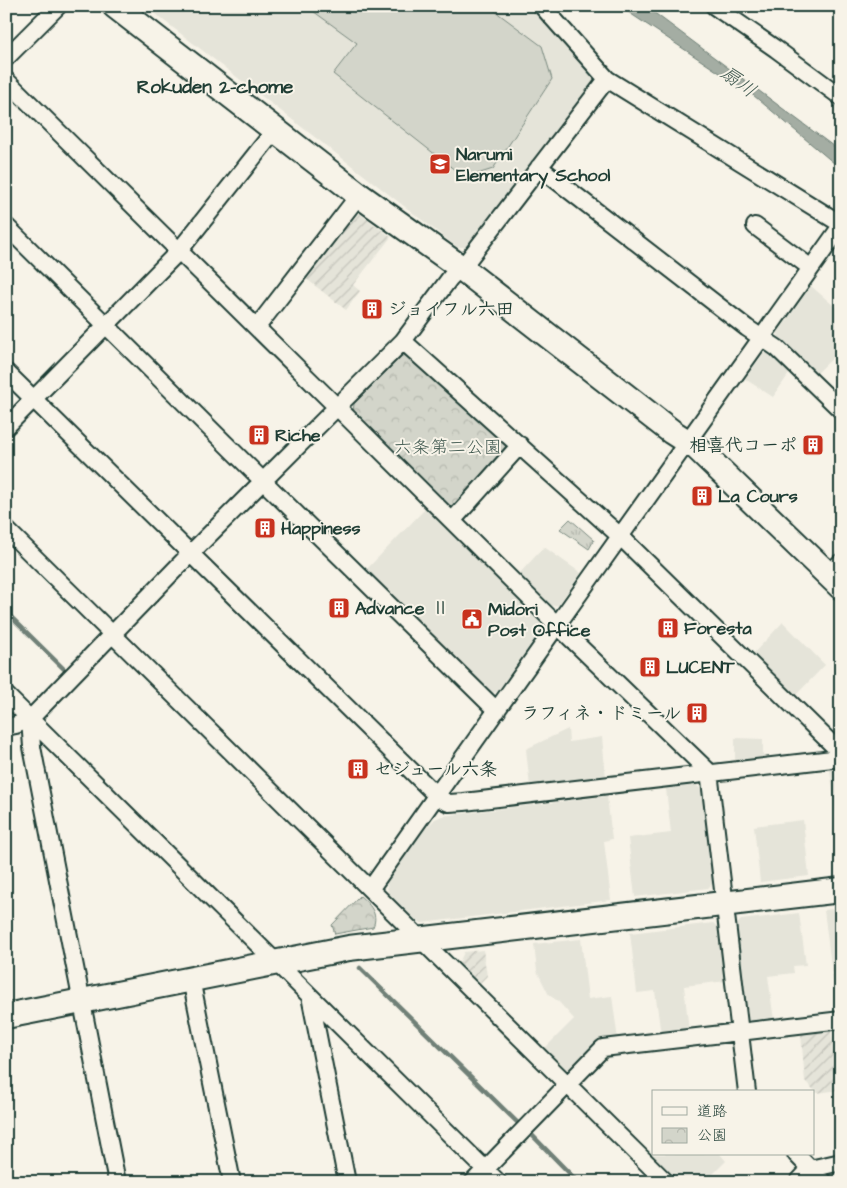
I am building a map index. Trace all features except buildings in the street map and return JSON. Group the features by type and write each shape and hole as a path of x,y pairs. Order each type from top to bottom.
{"street":[{"path":"6,58 58,6"},
{"path":"116,6 359,195 460,268 705,455 837,575"},
{"path":"370,888 841,225 607,79 542,6"},
{"path":"714,6 841,97"},
{"path":"6,727 30,719 190,554 402,341 450,278 468,260 607,79"},
{"path":"6,80 557,625 709,772 747,1090"},
{"path":"6,426 180,251 275,130"},
{"path":"539,168 739,322 777,348 841,410"},
{"path":"256,327 359,195"},
{"path":"6,226 263,482 497,711"},
{"path":"755,226 811,268"},
{"path":"402,341 620,536 841,752"},
{"path":"6,372 436,796 449,803 841,758"},
{"path":"452,521 520,445"},
{"path":"6,529 666,1182"},
{"path":"6,695 498,1182"},
{"path":"30,719 32,747 117,1182"},
{"path":"6,1016 349,948 841,890"},
{"path":"192,979 232,1182"},
{"path":"310,996 347,1182"},
{"path":"473,1182 603,1048 841,1020"},
{"path":"798,1156 823,1182"},
{"path":"798,1182 810,1169 841,1162"}],"shaded area":[{"name":"Narumi Elementary School","path":"145,6 530,6 538,12 591,71 595,82 468,247 457,247"},
{"path":"360,214 391,237 353,285 360,291 346,310 304,277 352,215"},
{"path":"811,286 841,312 841,350 814,376 779,340 778,333"},
{"path":"764,353 772,353 791,371 773,397 745,379"},
{"path":"426,508 541,621 542,628 497,692 489,694 365,571"},
{"path":"544,547 581,573 558,605 550,606 518,575"},
{"path":"783,622 825,665 794,697 751,656"},
{"path":"568,729 569,742 602,737 606,778 530,787 526,749"},
{"path":"735,738 763,739 763,760 735,763"},
{"path":"841,768 841,854 830,770"},
{"path":"696,785 703,791 714,882 708,888 635,897 628,838 671,833 666,789"},
{"path":"607,796 612,839 604,841 611,900 422,923 415,920 388,895 387,883 424,830 435,819 442,816"},
{"path":"803,820 809,876 760,882 754,826"},
{"path":"841,908 841,1014 837,1014 824,910"},
{"path":"799,913 806,965 793,966 794,973 768,976 774,1021 753,1024 746,1018 735,926 741,920"},
{"path":"713,923 719,928 726,981 684,986 689,1031 661,1035 655,991 637,993 630,933"},
{"path":"581,939 588,999 612,996 618,1040 573,1069 566,1069 545,1048 574,1019 558,1001 549,995 537,971 534,944"},
{"path":"483,950 487,976 480,983 459,963 464,952"},
{"path":"831,1030 839,1090 817,1093 805,1081 801,1034"},
{"path":"653,1156 722,1156 726,1161 705,1182 679,1182"}],"green space":[{"path":"306,6 488,6 542,46 552,79 493,169 465,178 333,74 357,43"},
{"name":"六条第二公園","path":"408,355 508,444 507,451 458,508 450,507 353,412 354,404 402,356"},
{"path":"570,519 594,540 589,549 560,529"},
{"path":"360,896 374,913 375,922 373,927 335,934 332,925"}],"water":[{"name":"扇川","path":"619,6 643,6 656,14 841,152 841,169 753,95"}],"waterway":[{"path":"6,612 67,672"},
{"path":"360,968 520,1125"},
{"path":"530,1133 578,1182"}],"place":[{"name":"Narumi Elementary School","path":"440,164"},
{"name":"ジョイフル六田","path":"372,309"},
{"name":"Riche","path":"259,435"},
{"name":"相喜代コーポ","path":"813,445"},
{"name":"La Cours","path":"702,496"},
{"name":"Happiness","path":"265,528"},
{"name":"Advance Ⅱ","path":"339,608"},
{"name":"Midori Post Office","path":"472,619"},
{"name":"Foresta","path":"668,628"},
{"name":"LUCENT","path":"650,667"},
{"name":"ラフィネ・ドミール","path":"697,713"},
{"name":"セジュール六条","path":"358,769"}],"district":[{"name":"Rokuden 2-chome","path":"215,86"}]}
